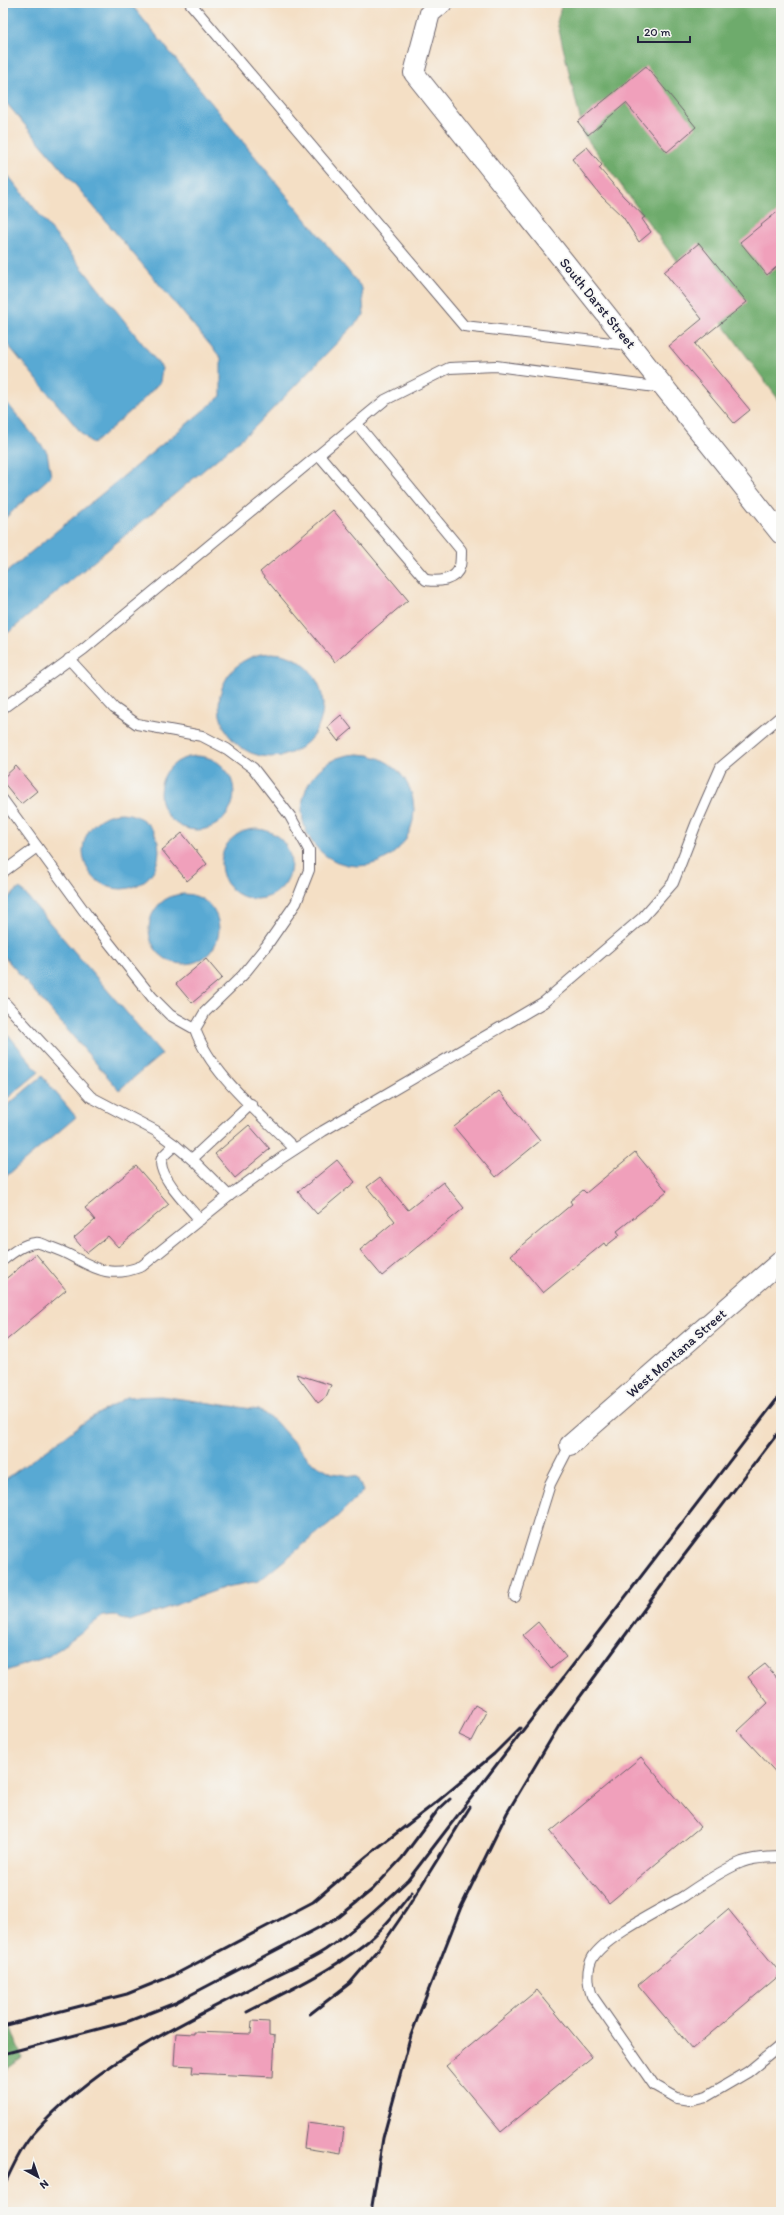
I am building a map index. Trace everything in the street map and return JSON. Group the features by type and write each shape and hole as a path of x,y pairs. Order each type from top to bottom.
{"street":[{"name":"South Darst Street","path":"442,3 430,13 414,73 781,534"},
{"name":"West Montana Street","path":"570,1445 781,1261"}],"lane":[{"path":"190,3 464,326 631,346"},
{"path":"3,708 69,659 385,400 449,368 496,366 665,388"},
{"path":"319,455 426,580 439,583 452,577 460,567 461,550 357,424"},
{"path":"69,659 114,708 137,724 202,736 227,749 253,768 290,816 309,850 309,870 296,903 267,945 243,975 205,1012 195,1029"},
{"path":"3,1260 15,1250 36,1242 53,1247 84,1265 110,1272 128,1272 142,1266 158,1255 229,1196 295,1149 544,1002 642,918 673,883 696,824 721,767 781,716"},
{"path":"3,800 87,916 152,996 170,1015 195,1029 201,1047 216,1068 295,1149"},
{"path":"3,872 37,847"},
{"path":"3,1002 91,1097 156,1131 192,1159 229,1196"},
{"path":"192,1159 251,1104"},
{"path":"175,1145 162,1158 160,1167 166,1179 200,1220"},
{"path":"515,1597 550,1484 570,1445"},
{"path":"781,1857 765,1857 742,1862 623,1932 593,1958 589,1970 588,1983 592,1996 654,2085 677,2098 690,2100 707,2096 748,2072 781,2045"}],"green space":[{"path":"562,3 781,3 781,403 584,135 557,22"},
{"path":"3,2006 22,2058 3,2072"}],"water":[{"path":"3,3 130,3 362,288 364,315 253,429 3,637 3,575 221,396 221,358 3,99"},
{"path":"3,169 162,368 160,382 140,403 93,444 83,435 3,339"},
{"path":"3,398 47,452 51,476 3,520"},
{"path":"271,653 291,657 308,668 319,685 323,705 319,725 308,742 291,753 271,757 251,753 234,742 223,725 219,705 223,685 234,668 251,657"},
{"path":"358,754 369,755 379,759 389,764 397,771 404,779 409,789 413,799 413,821 409,831 404,841 397,849 389,856 379,861 369,865 358,866 347,865 337,861 327,856 319,849 312,841 307,831 303,821 302,810 303,799 307,789 312,779 319,771 327,764 337,759 347,755"},
{"path":"197,756 211,759 223,767 231,779 234,793 231,807 223,819 211,827 197,830 183,827 171,819 163,807 160,793 163,779 171,767 183,759"},
{"path":"121,813 135,816 148,824 156,837 159,851 156,865 148,878 135,886 121,889 107,886 94,878 86,865 83,851 86,837 94,824 107,816"},
{"path":"249,829 263,829 276,835 285,844 289,850 291,864 289,878 281,889 270,897 263,899 249,899 242,897 231,889 223,878 221,871 221,857 223,850 231,839 242,831"},
{"path":"20,888 162,1054 119,1090 3,955 3,902"},
{"path":"184,894 197,897 209,904 216,916 219,929 216,942 209,954 197,961 184,964 171,961 159,954 152,942 149,929 152,916 159,904 171,897"},
{"path":"6,1032 39,1072 3,1102 3,1034"},
{"path":"42,1076 76,1117 3,1179 3,1109"},
{"path":"161,1396 259,1410 275,1421 310,1461 332,1473 357,1477 363,1491 337,1517 259,1581 226,1587 130,1621 114,1615 103,1616 49,1656 3,1672 3,1481 89,1419 127,1397"}],"building":[{"path":"646,66 696,127 667,152 626,103 588,135 578,122"},
{"path":"587,147 602,165 599,168 624,197 645,217 642,219 651,232 639,242 623,217 601,196 572,159"},
{"path":"781,209 781,263 767,275 740,242"},
{"path":"699,243 747,302 695,344 750,410 734,423 669,346 702,319 664,272"},
{"path":"333,510 408,600 335,662 260,572"},
{"path":"341,715 352,729 338,741 327,727"},
{"path":"16,766 37,791 21,804 3,782 3,778"},
{"path":"182,833 207,864 187,881 162,850"},
{"path":"206,959 222,978 192,1003 176,984"},
{"path":"499,1091 540,1141 496,1177 454,1127"},
{"path":"249,1125 270,1149 235,1178 215,1154"},
{"path":"635,1152 667,1191 617,1231 620,1235 606,1246 604,1243 543,1293 511,1255 572,1204 570,1201 583,1190 586,1193"},
{"path":"337,1160 355,1182 317,1214 298,1192"},
{"path":"136,1166 169,1204 118,1247 108,1236 87,1253 74,1238 95,1220 85,1208"},
{"path":"380,1177 408,1210 443,1182 464,1208 382,1276 360,1250 395,1221 367,1187"},
{"path":"36,1254 66,1290 3,1343 3,1281"},
{"path":"296,1374 331,1385 326,1397 318,1403"},
{"path":"538,1622 566,1657 551,1669 523,1635"},
{"path":"765,1664 781,1682 781,1778 738,1731 768,1703 748,1677"},
{"path":"475,1705 487,1712 472,1741 459,1735"},
{"path":"641,1757 700,1827 609,1903 550,1832"},
{"path":"728,1909 781,1974 692,2049 638,1985"},
{"path":"537,1990 592,2057 501,2132 446,2066"},
{"path":"252,2021 269,2022 269,2035 275,2036 273,2077 192,2073 193,2066 174,2065 176,2033 194,2034 194,2032 251,2034"},
{"path":"307,2123 344,2128 341,2154 304,2148"}],"railway":[{"path":"3,2187 25,2144 59,2107 85,2085 142,2046 171,2029 325,1950 368,1917 408,1880 781,1394"},
{"path":"371,2212 383,2138 411,2035 461,1907 507,1813 560,1724 676,1566 781,1429"},
{"path":"3,2026 127,1994 174,1975 313,1902 367,1856 438,1801 494,1754 520,1728"},
{"path":"3,2054 129,2021 175,2003 339,1917 373,1889 402,1858 438,1810 450,1799"},
{"path":"310,2014 350,1983 380,1948 406,1910 470,1807"},
{"path":"247,2012 306,1982 349,1956 376,1934 412,1892"}]}
